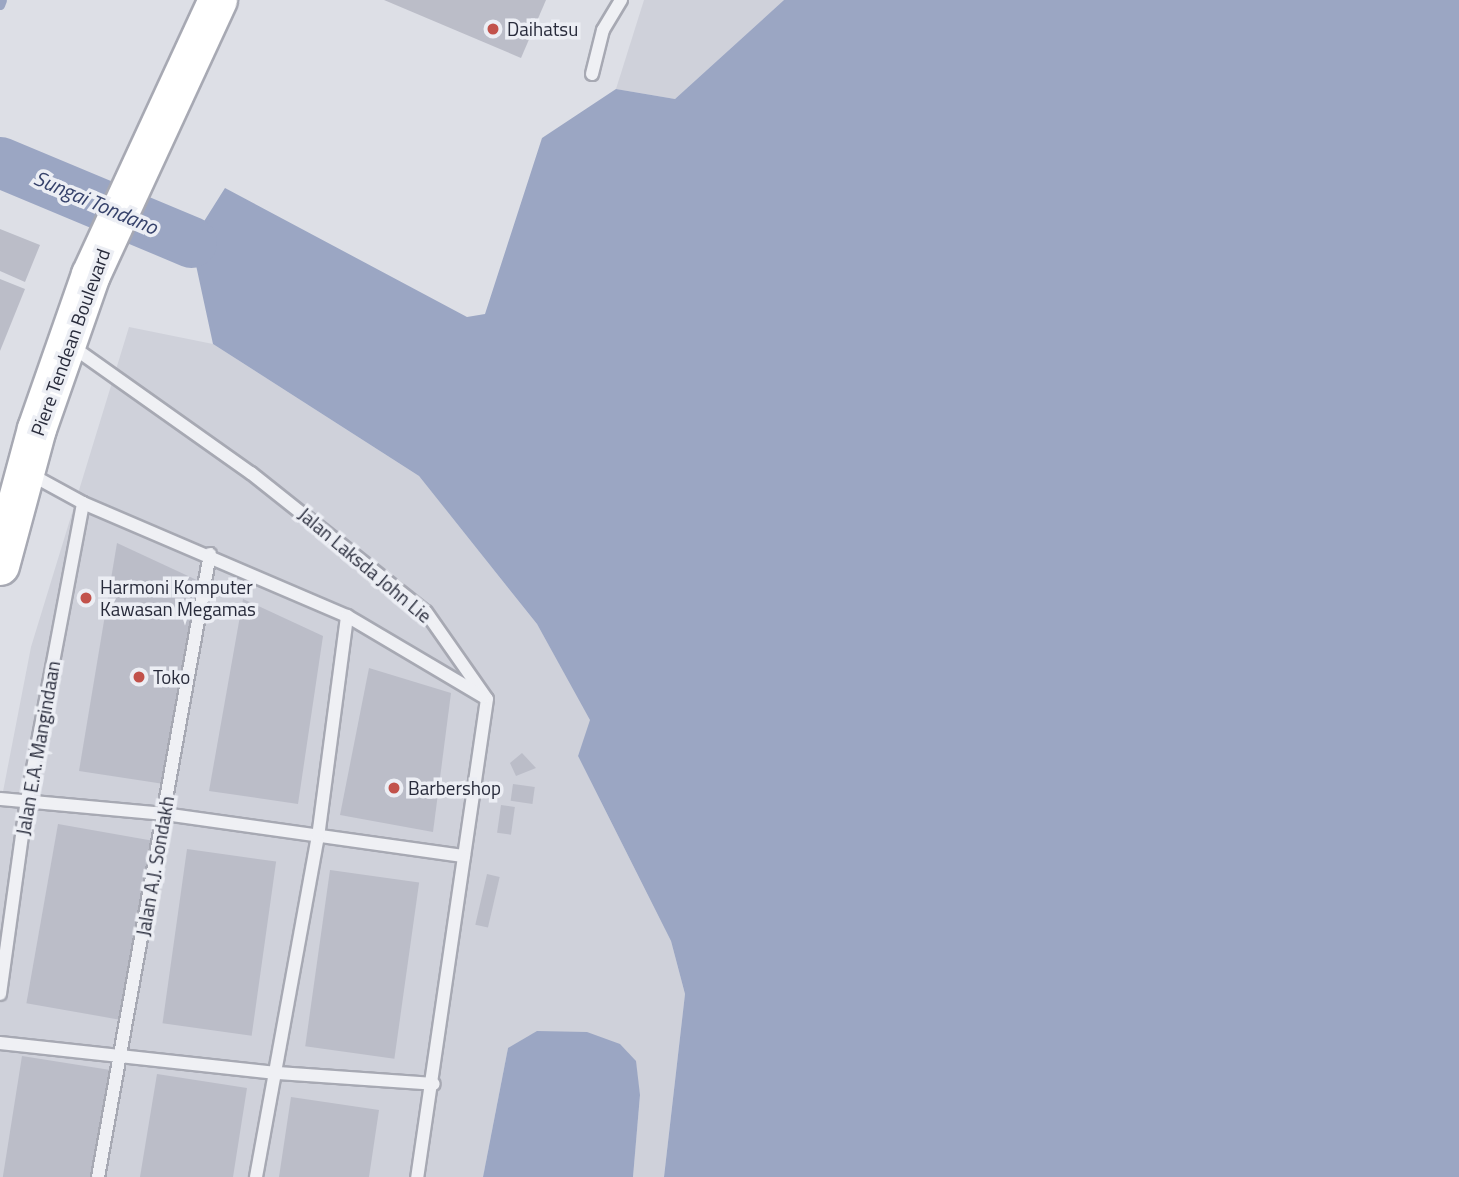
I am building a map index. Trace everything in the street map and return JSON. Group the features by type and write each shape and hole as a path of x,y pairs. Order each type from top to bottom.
{"highway":[{"name":"Piere Tendean Boulevard","path":"0,566 25,471 66,343 100,256 218,0"}],"lane":[{"path":"592,74 603,30 621,0"},
{"name":"Jalan Laksda John Lie","path":"66,343 251,473 426,612 487,699"},
{"path":"25,471 80,501 210,554 347,616 487,699 434,1084 417,1177"},
{"name":"Jalan E.A. Mangindaan","path":"0,994 27,800 80,501"},
{"name":"Jalan A.J. Sondakh","path":"98,1177 210,554"},
{"path":"256,1177 278,1073 318,838 347,616"},
{"path":"0,799 164,814 318,838 464,856"},
{"path":"0,1044 278,1073 434,1084"}],"shaded area":[{"path":"644,0 784,0 675,99 616,89"},
{"path":"129,327 213,344 419,476 537,624 591,720 578,756 671,941 685,994 664,1177 633,1177 640,1095 508,1048 483,1177 0,1177 0,807 31,647"}],"water":[{"path":"784,0 1459,0 1459,1177 664,1177 685,994 671,941 578,756 590,720 537,624 419,476 213,344 191,242 225,188 467,317 485,314 542,138 616,89 675,99"},
{"path":"537,1031 587,1032 620,1044 636,1061 640,1095 633,1177 483,1177 508,1048"}],"building":[{"name":"Daihatsu","path":"384,0 546,0 521,58"},
{"path":"0,229 40,245 25,282 0,271"},
{"path":"0,279 25,289 0,351"},
{"name":"Toko","path":"117,543 201,582 164,784 79,771"},
{"name":"Toko","path":"243,599 323,636 298,804 209,791"},
{"path":"369,668 451,693 433,832 340,815"},
{"path":"522,753 536,768 516,776 510,763"},
{"path":"513,784 535,787 532,804 511,801"},
{"path":"501,805 515,807 511,835 497,833"},
{"path":"58,824 155,841 124,1020 26,1003"},
{"path":"187,849 276,862 252,1036 163,1023"},
{"path":"330,870 419,883 394,1059 305,1046"},
{"path":"487,874 500,877 488,928 475,925"},
{"path":"22,1056 112,1070 95,1177 3,1177"},
{"path":"157,1074 247,1088 233,1177 140,1177"},
{"path":"291,1097 379,1110 369,1177 279,1177"}],"waterway":[{"path":"0,5 2,0"},
{"name":"Sungai Tondano","path":"0,162 191,242"}],"place":[{"name":"Daihatsu","path":"493,29"},
{"name":"Harmoni Komputer Kawasan Megamas","path":"86,598"},
{"name":"Toko","path":"139,677"},
{"name":"Barbershop","path":"394,788"}]}
